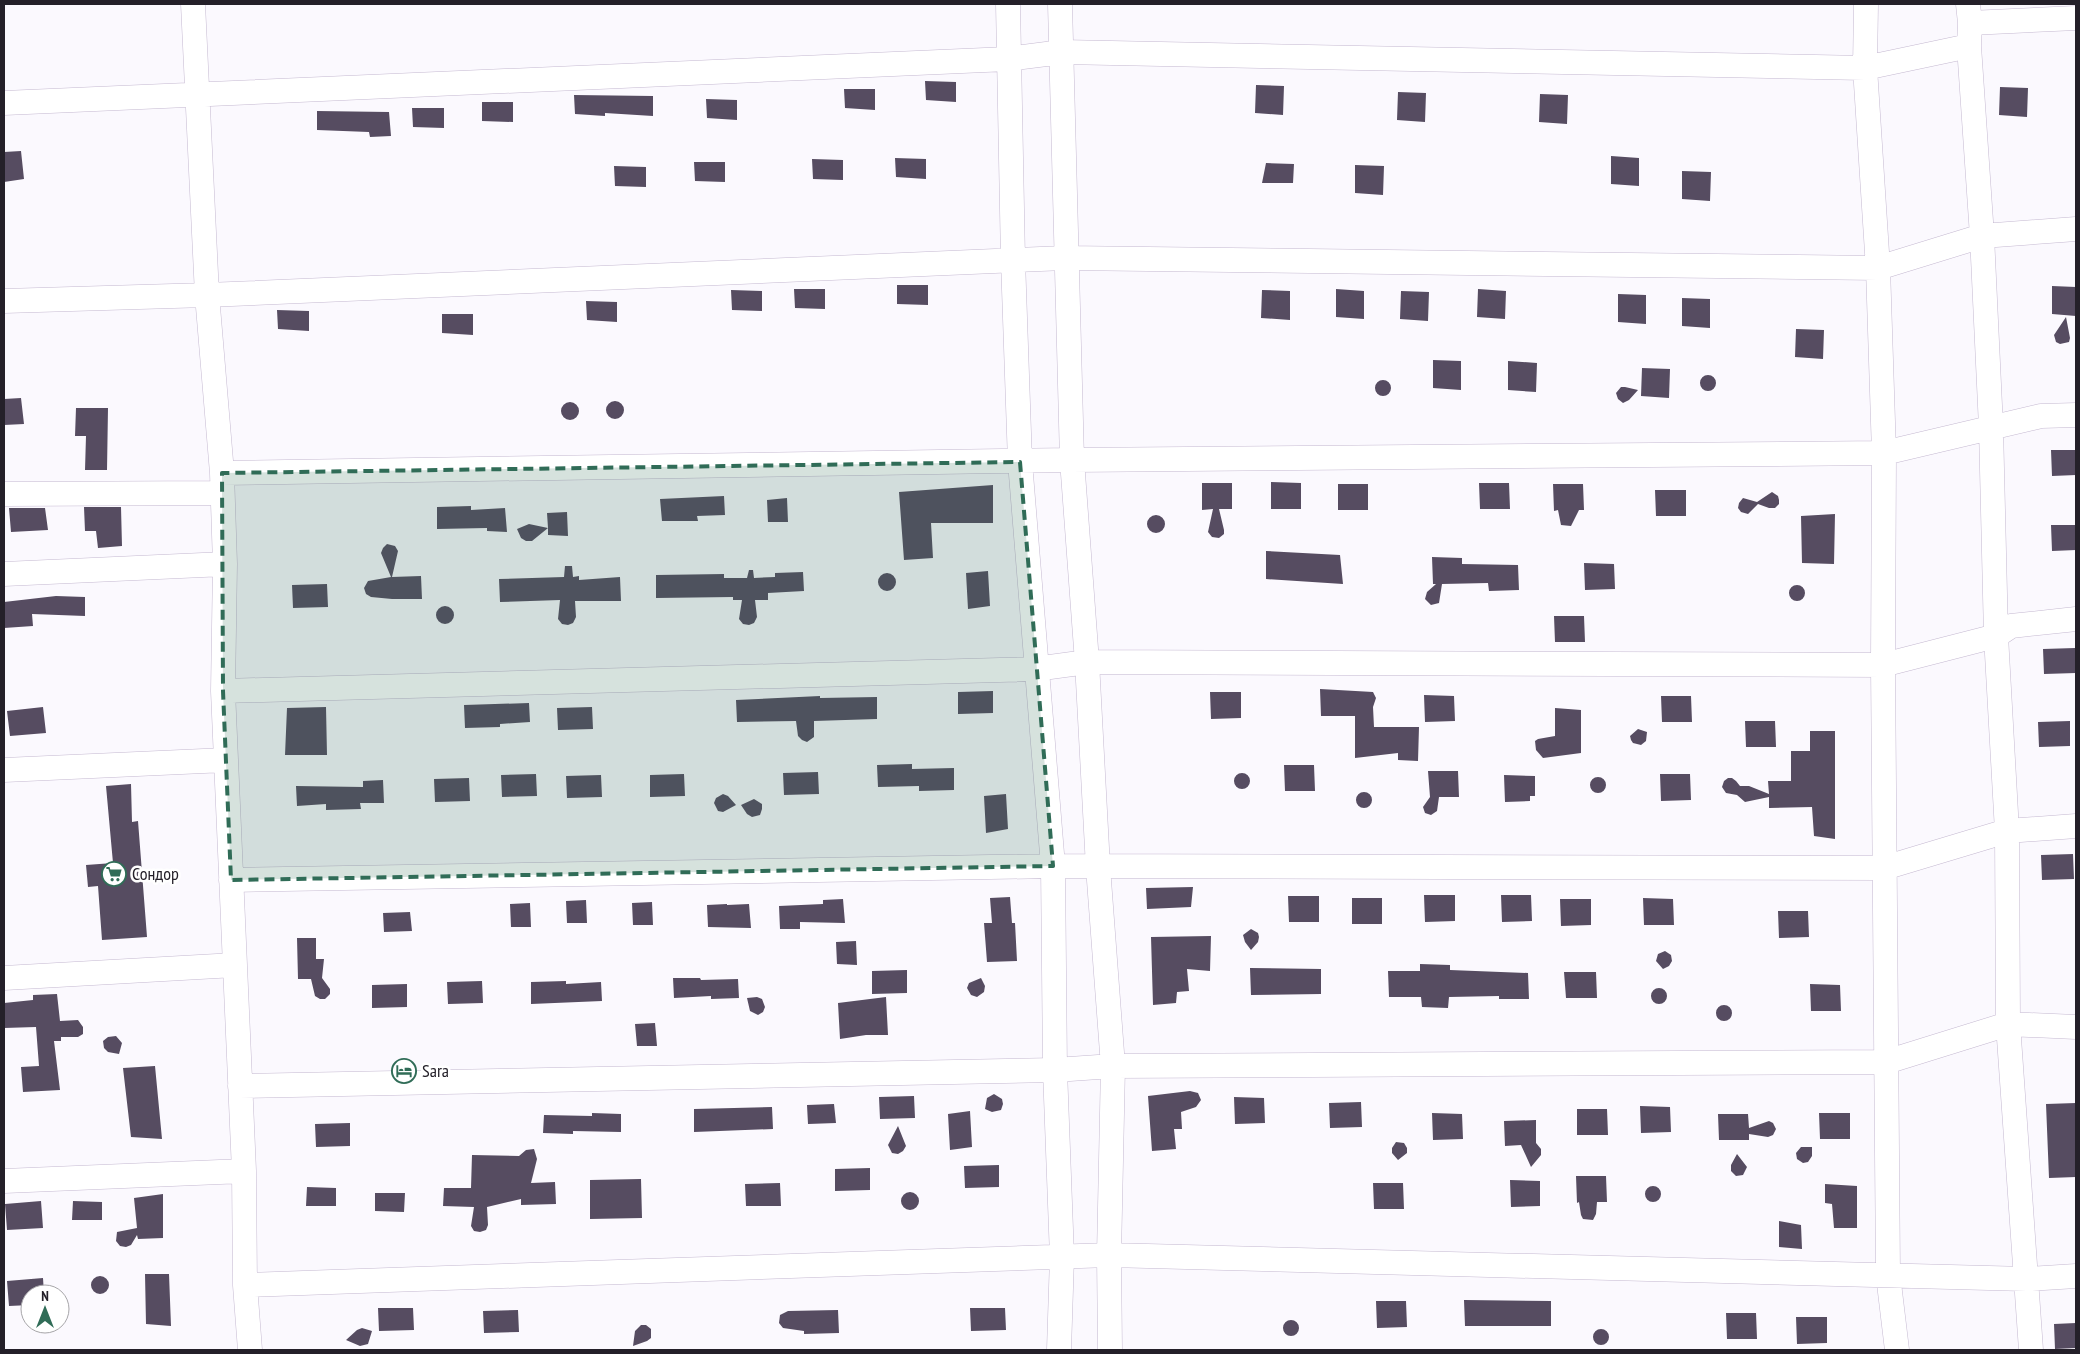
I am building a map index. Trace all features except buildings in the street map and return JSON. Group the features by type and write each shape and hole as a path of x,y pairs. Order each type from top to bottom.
{"street":[{"path":"193,4 207,295 222,483 225,564 223,691 244,1171 245,1285 250,1350"},
{"path":"1008,4 1013,260 1020,462 1053,866 1055,1070 1062,1257 1059,1350"},
{"path":"1060,4 1065,258 1072,460 1087,662 1098,867 1113,1066 1109,1255 1110,1350"},
{"path":"1866,4 1865,68 1878,268 1884,453 1883,664 1888,1275 1897,1350"},
{"path":"2031,1350 2008,1024 2007,831 1996,636 1992,427 1982,236 1969,46 1970,13 2076,18"},
{"path":"4,103 1008,59 1062,52 1865,68 1969,46"},
{"path":"4,301 207,295 1065,258 1878,268 1982,236 2076,229"},
{"path":"4,494 222,483 1072,460 1884,453 2040,416 2076,415"},
{"path":"4,574 225,564"},
{"path":"223,691 1036,669 1087,662 1883,664 1996,636 2011,626 2076,619"},
{"path":"4,770 226,760"},
{"path":"231,880 1053,866 1884,868 2007,831 2076,826"},
{"path":"4,978 235,965"},
{"path":"240,1086 1055,1070 1113,1066 1886,1062 2008,1024 2076,1027"},
{"path":"4,1181 244,1171"},
{"path":"245,1285 1109,1255 2027,1279 2076,1276"}],"highlighted area":[{"path":"1020,462 1053,866 231,880 223,691 222,473"}],"place":[{"name":"Сондор","path":"114,874"},
{"name":"Sara","path":"404,1071"}]}
